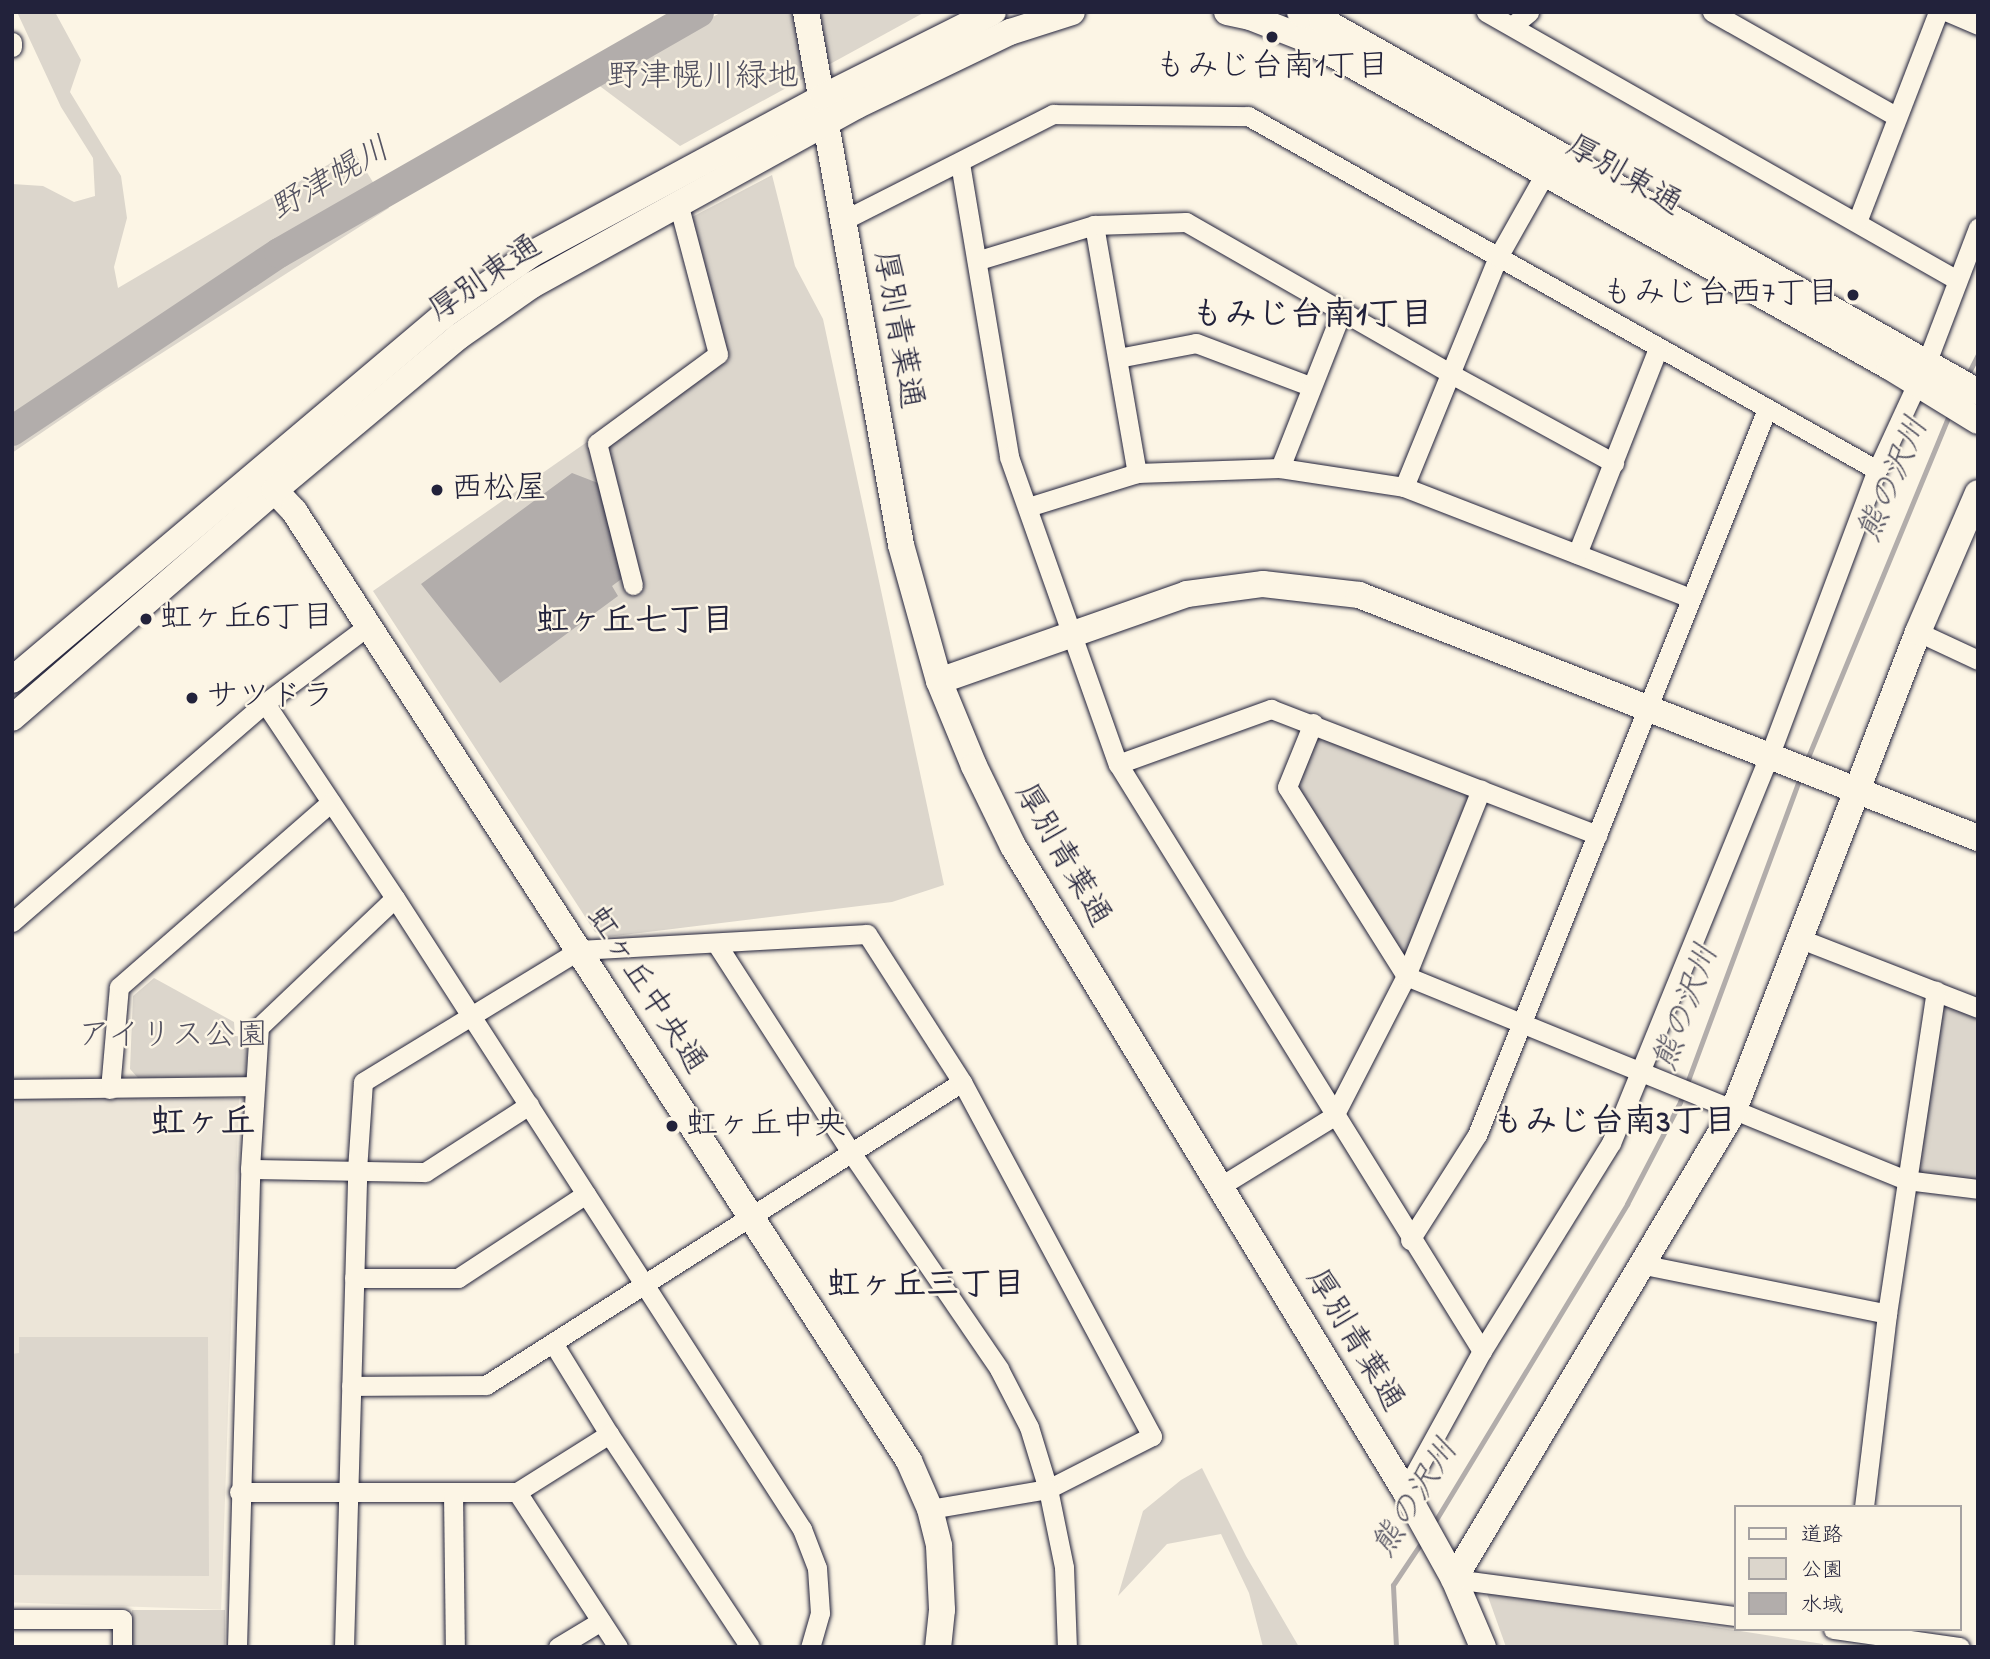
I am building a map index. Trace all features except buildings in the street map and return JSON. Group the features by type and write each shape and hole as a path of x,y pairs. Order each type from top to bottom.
{"street":[{"name":"厚別青葉通","path":"806,12 901,545 939,681 974,766 1013,846 1411,1502 1449,1570 1483,1647"},
{"name":"厚別東通","path":"12,680 458,337 533,285 678,203 825,109 993,12"},
{"name":"厚別東通","path":"12,718 443,316 530,255 825,109 1010,32 1073,12"},
{"name":"厚別東通","path":"1227,12 1250,17 1314,21 1551,162 1931,380 1977,420"},
{"path":"1486,12 1957,280"},
{"path":"1511,26 1529,12"},
{"path":"1712,12 1896,116"},
{"path":"1857,222 1938,12"},
{"path":"1948,12 1978,25"},
{"path":"842,221 1053,114 1248,116 1877,470"},
{"path":"1404,487 1498,257 1551,162"},
{"path":"960,163 979,260 1009,457 1118,764 1410,1240 1482,1351"},
{"path":"633,585 597,443 718,354 678,203"},
{"path":"979,260 1094,225 1186,222 1451,374 1614,463"},
{"path":"1094,225 1138,473"},
{"path":"1411,1502 1482,1351 1611,1143 1780,758 1877,470 1931,380 1957,280 1978,228"},
{"path":"1280,468 1310,386 1342,311"},
{"path":"1118,358 1196,343 1310,386"},
{"path":"1577,554 1658,348"},
{"name":"厚別東通","path":"1931,380 1978,392"},
{"path":"1410,1240 1478,1135 1767,409"},
{"path":"1028,507 1138,473 1280,468 1404,487 1690,598"},
{"name":"虹ヶ丘中央通","path":"267,482 294,511 909,1461 930,1509 939,1546 942,1575 937,1647"},
{"path":"1734,1616 1449,1570 1640,1264 1724,1108 1801,939 1847,787 1978,494"},
{"path":"939,681 1187,594 1263,584 1359,595 1650,706 1978,838"},
{"path":"12,922 265,703 368,626"},
{"path":"1918,632 1978,660"},
{"path":"265,703 395,898 802,1529 817,1568 820,1613 810,1647"},
{"path":"1118,764 1271,709 1597,835"},
{"path":"1312,723 1287,787 1406,976 1664,1084 1906,1180 1978,1189"},
{"path":"1219,1187 1334,1116 1406,976 1480,789"},
{"path":"110,1089 119,988 331,802"},
{"path":"237,1647 239,1492 250,1169 259,1027 395,898"},
{"path":"344,1647 357,1170 363,1082 579,950 867,934 962,1082 1152,1436 1048,1489 930,1509"},
{"path":"1801,939 1978,1008"},
{"path":"716,943 850,1151 999,1369 1029,1427 1048,1489 1064,1567 1067,1647"},
{"path":"1864,1505 1887,1314 1936,991"},
{"path":"351,1386 486,1385 962,1082"},
{"path":"12,1089 254,1086"},
{"path":"250,1169 425,1172 529,1105"},
{"path":"354,1278 458,1278 586,1194"},
{"path":"1640,1264 1887,1314"},
{"path":"553,1343 609,1434 750,1647"},
{"path":"239,1492 517,1492 609,1434"},
{"path":"517,1492 618,1647"},
{"path":"453,1493 455,1647"},
{"path":"12,1619 122,1619 122,1647"},
{"path":"558,1647 601,1621"},
{"path":"1846,1634 1959,1647"}],"shaded area":[{"path":"12,1090 239,1098 221,1610 12,1602"}],"green space":[{"path":"17,12 55,12 81,60 70,92 121,176 127,218 114,267 118,288 353,150 389,208 104,390 12,453 12,184 43,186 74,202 95,196 93,158 61,107"},
{"name":"野津幌川緑地","path":"722,12 925,12 680,146 593,81"},
{"path":"772,175 795,266 823,319 944,885 892,902 607,937 595,932 373,591 620,419 627,428 729,360 692,217"},
{"path":"1313,723 1481,789 1406,976 1287,787"},
{"name":"アイリス公園","path":"154,978 234,1022 235,1036 248,1037 246,1077 138,1078 130,1069 133,996"},
{"path":"1936,991 1978,1008 1978,1189 1906,1180"},
{"path":"19,1337 208,1337 209,1576 12,1575 12,1354 19,1353"},
{"path":"1202,1468 1246,1556 1299,1647 1263,1647 1249,1593 1221,1534 1167,1544 1118,1596 1143,1511 1181,1480"},
{"path":"1486,1591 1823,1644 1823,1647 1506,1647"},
{"path":"132,1610 225,1610 225,1647 132,1647"}],"water":[{"path":"572,473 598,483 624,577 612,586 618,596 500,683 421,584"}],"waterway":[{"name":"野津幌川","path":"12,431 279,253 699,12"},
{"name":"熊の沢川","path":"1966,378 1978,354"},
{"name":"熊の沢川","path":"1806,762 1950,412"},
{"name":"熊の沢川","path":"1434,1523 1627,1204 1680,1102 1800,778"},
{"name":"熊の沢川","path":"1396,1647 1393,1585 1423,1540"}],"place":[{"name":"もみじ台南1丁目","path":"1272,37"},
{"name":"もみじ台西7丁目","path":"1853,295"},
{"name":"西松屋","path":"437,490"},
{"name":"虹ヶ丘6丁目","path":"146,619"},
{"name":"サツドラ","path":"192,698"},
{"name":"虹ヶ丘中央","path":"672,1126"}],"district":[{"name":"もみじ台南1丁目","path":"1312,317"},
{"name":"虹ヶ丘七丁目","path":"635,623"},
{"name":"虹ヶ丘","path":"203,1124"},
{"name":"もみじ台南3丁目","path":"1614,1124"},
{"name":"虹ヶ丘三丁目","path":"926,1287"}]}
